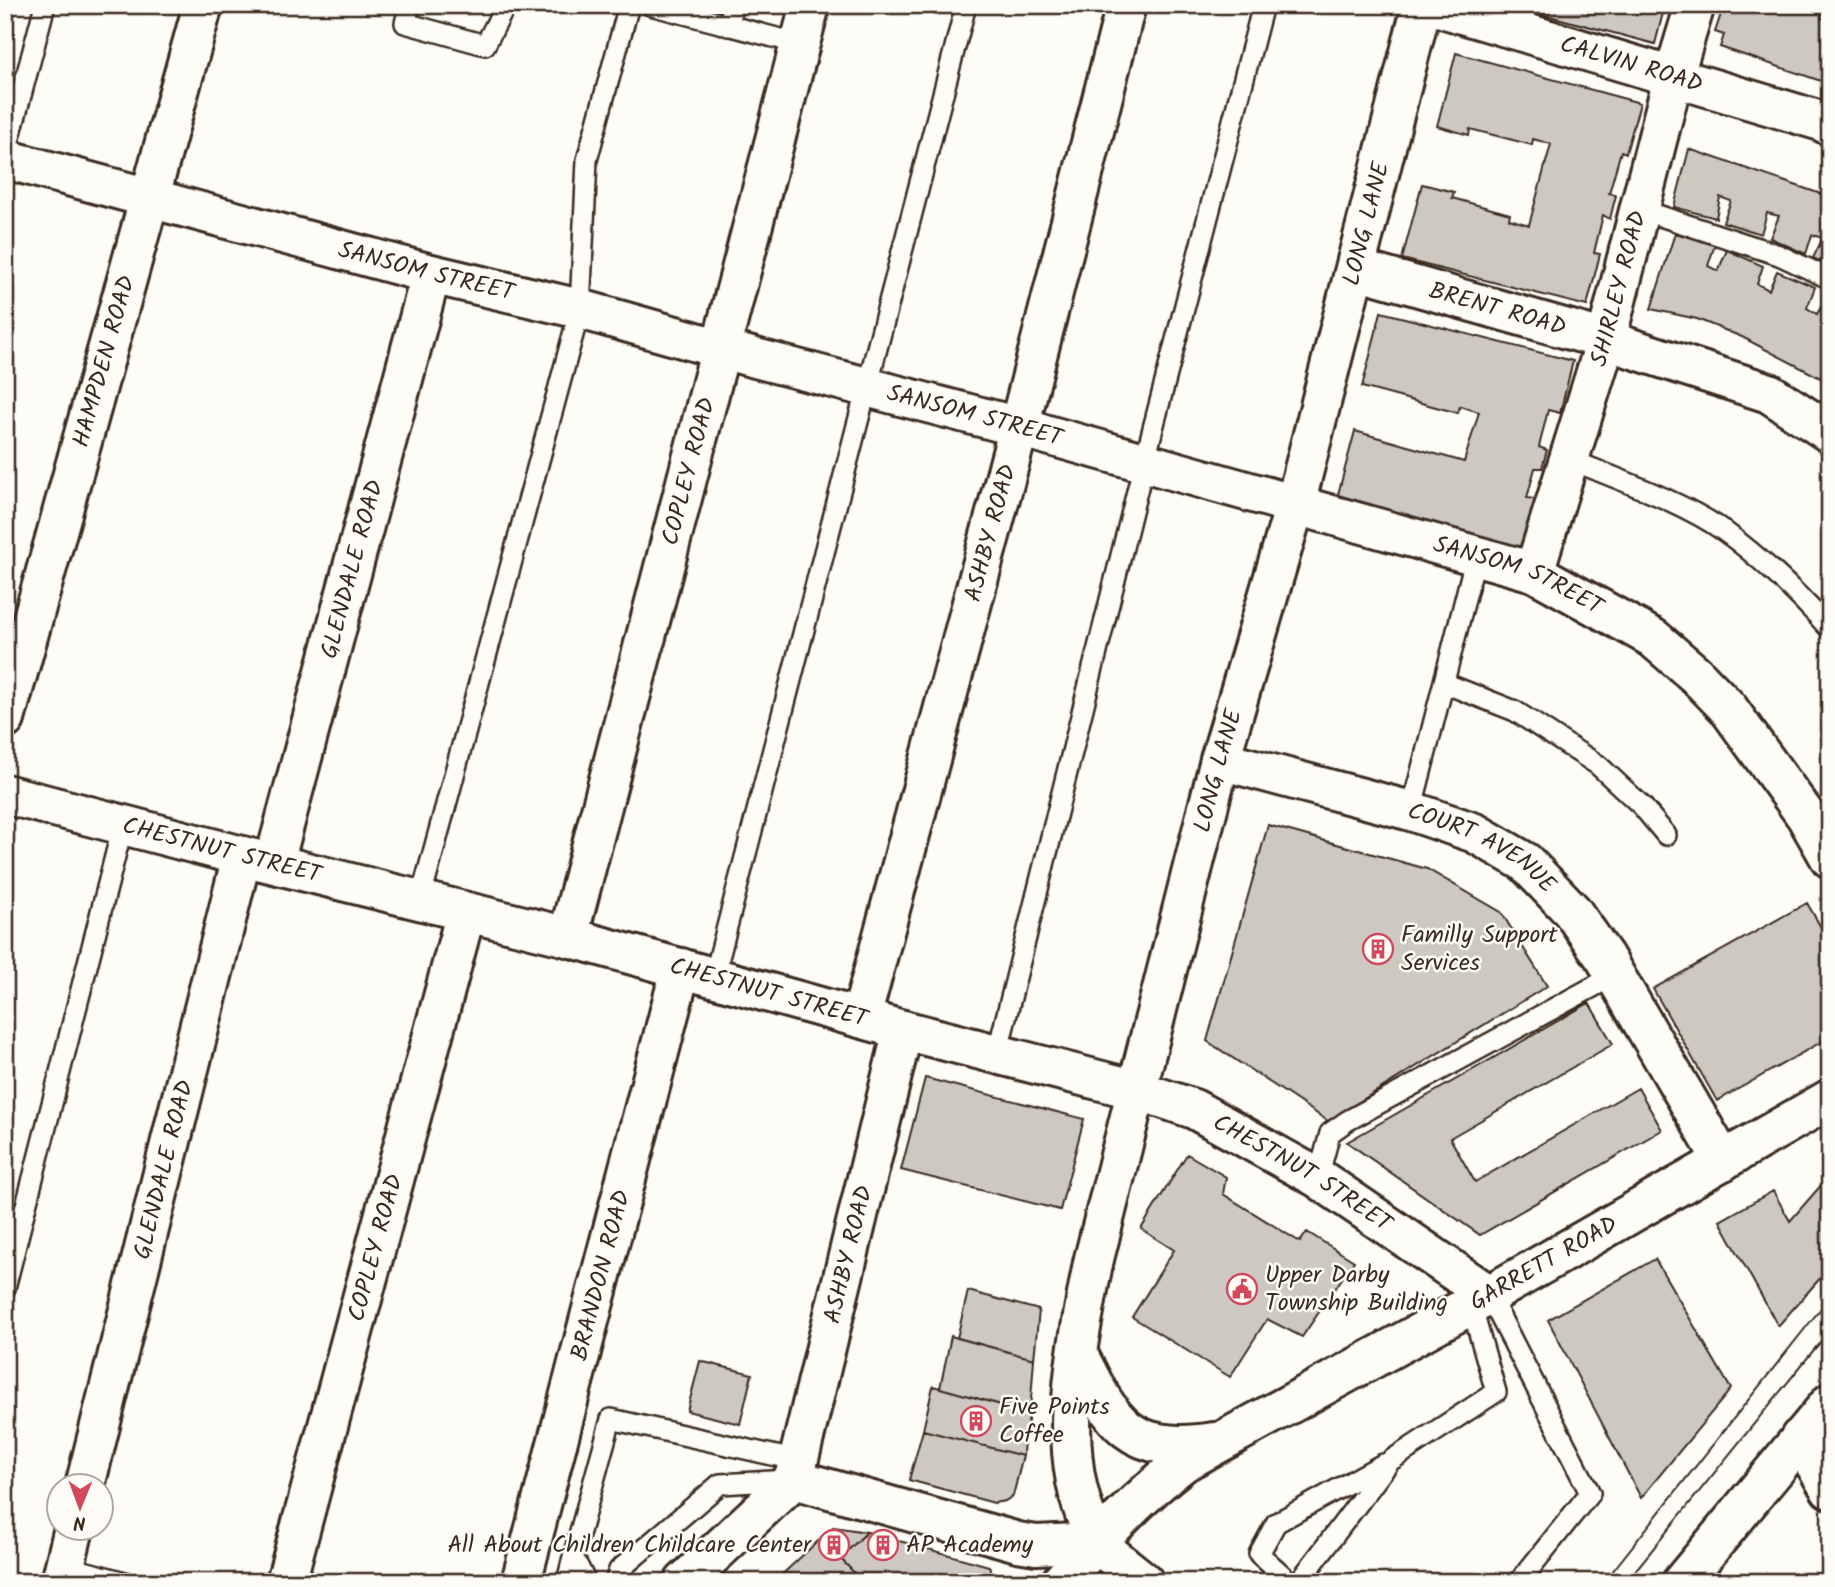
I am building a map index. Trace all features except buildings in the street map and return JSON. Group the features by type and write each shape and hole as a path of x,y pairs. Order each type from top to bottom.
{"street":[{"name":"HAMPDEN ROAD","path":"5,719 203,5"},
{"name":"COPLEY ROAD","path":"568,937 810,5"},
{"name":"ASHBY ROAD","path":"861,1018 1019,427 1125,5"},
{"name":"LONG LANE","path":"1097,1542 1074,1476 1071,1452 1078,1354 1093,1263 1220,760 1295,505 1422,5"},
{"name":"CALVIN ROAD","path":"1432,5 1821,121 1830,126"},
{"name":"SHIRLEY ROAD","path":"1534,572 1606,340 1672,78 1695,5"},
{"name":"SANSOM STREET","path":"5,158 148,199 431,274 579,309 1019,427 1534,572 1653,638 1696,675 1818,809 1830,858"},
{"name":"BRENT ROAD","path":"1356,270 1606,340 1769,393 1830,433"},
{"name":"GLENDALE ROAD","path":"89,1472 258,860 431,274"},
{"name":"COURT AVENUE","path":"1220,760 1411,811 1475,833 1524,862 1572,911 1615,975 1723,1161"},
{"name":"CHESTNUT STREET","path":"5,794 568,937 903,1030 1138,1090 1194,1109 1318,1178 1480,1300"},
{"name":"COPLEY ROAD","path":"286,1582 466,912"},
{"name":"BRANDON ROAD","path":"521,1582 698,973"},
{"name":"ASHBY ROAD","path":"796,1470 903,1030"},
{"name":"GARRETT ROAD","path":"1061,1582 1153,1486 1184,1462 1480,1300 1830,1100"},
{"path":"1078,1354 1111,1415 1136,1436 1184,1446 1220,1441"},
{"path":"1682,1582 1830,1404"},
{"path":"1800,1438 1830,1489"},
{"path":"684,1582 796,1470 1018,1542 1036,1545 1097,1542 1144,1582"},
{"path":"63,1574 71,1542"}],"lane":[{"path":"5,158 45,5"},
{"path":"410,5 405,23 485,45 506,5"},
{"path":"421,901 579,309 587,160 629,5"},
{"path":"650,5 800,44"},
{"path":"728,26 734,5"},
{"path":"698,973 867,388 967,5"},
{"path":"998,1054 1144,463 1263,5"},
{"path":"1639,209 1779,255 1830,279"},
{"path":"1569,459 1682,508 1723,530 1791,587 1830,629"},
{"path":"1411,811 1476,556"},
{"path":"1444,683 1515,711 1598,765 1642,806 1666,835"},
{"path":"5,1288 123,825"},
{"path":"1318,1178 1330,1133 1347,1121 1615,975"},
{"path":"1290,1582 1259,1554 1276,1524 1390,1461 1496,1392 1480,1300"},
{"path":"1480,1300 1590,1493 1520,1582"},
{"path":"567,1582 611,1419 796,1470"},
{"path":"1298,1582 1390,1461"},
{"path":"615,1582 619,1570 720,1483 796,1470"},
{"path":"573,1557 586,1582"},
{"path":"63,1574 125,1582"}],"tram line":[{"path":"1604,1582 1830,1297"},
{"path":"1626,1582 1830,1330"}],"place":[{"name":"Familly Support Services","path":"1378,949"},
{"name":"Upper Darby Township Building","path":"1242,1289"},
{"name":"Five Points Coffee","path":"976,1421"},
{"name":"All About Children Childcare Center","path":"834,1545"},
{"name":"AP Academy","path":"883,1545"}]}
